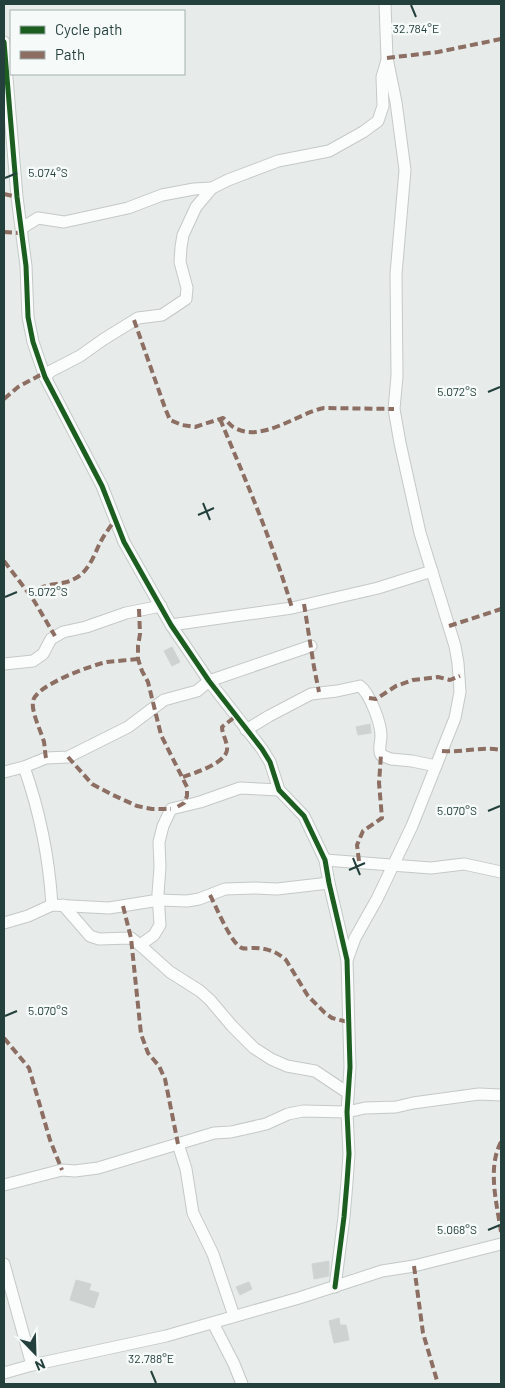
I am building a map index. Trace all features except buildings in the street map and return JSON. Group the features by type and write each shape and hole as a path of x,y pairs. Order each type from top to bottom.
{"street":[{"path":"347,960 355,938 378,899 426,794 455,718 459,702 460,679 455,646 420,533 394,409 397,376 396,274 405,170 396,102 387,58 385,4"},
{"path":"4,42 17,197 27,282 28,317 33,342 46,377 102,486 124,542 170,625 209,681 262,749 270,762 279,790 304,816 326,860 329,883 347,960 350,1067 347,1112 349,1154 344,1218 335,1287"},
{"path":"22,228 38,218 64,222 128,208 162,195 194,189 212,188 243,173 278,161 329,151 363,132 378,121 383,106 382,77 387,58"},
{"path":"46,377 51,371 80,356 104,338 138,318 162,315 186,299 187,288 180,262 183,235 196,207 212,188"},
{"path":"170,625 292,608 378,588 432,571"},
{"path":"4,664 33,661 43,654 51,639 63,632 86,627 126,612 161,606"},
{"path":"4,772 24,767 46,758 68,757 128,727 164,700 197,691 209,681 311,646"},
{"path":"246,730 268,716 311,694 360,686 369,698 376,714 381,736 379,752 381,755 386,758 436,766"},
{"path":"24,767 40,822 57,905 94,938 131,938 170,972 200,991 232,1026 265,1056 288,1066 315,1071 348,1094"},
{"path":"140,945 159,929 159,842 163,826 171,809 200,802 240,788 279,790"},
{"path":"326,860 431,868 464,864 501,872"},
{"path":"4,923 57,905 109,908 159,900 187,901 226,889 277,889 329,883"},
{"path":"4,1185 62,1170 98,1168 214,1134 266,1124 288,1114 303,1111 347,1112 365,1108 396,1107 480,1094 501,1095"},
{"path":"178,1144 186,1170 193,1212 213,1254 234,1316"},
{"path":"4,1373 32,1365 122,1347 263,1309 382,1271 414,1266 501,1244"},
{"path":"4,1264 32,1365"},
{"path":"212,1323 234,1364 242,1384"}],"marked path":[{"path":"387,58 438,52 501,39"},
{"path":"4,194 17,197"},
{"path":"4,232 22,233"},
{"path":"134,320 170,420 182,425 195,427 223,418 235,428 246,432 257,432 280,426 324,408 394,409"},
{"path":"4,399 18,387 44,373"},
{"path":"220,419 268,536 292,608"},
{"path":"29,596 42,587 64,583 81,575 88,567 115,520"},
{"path":"4,561 33,599 55,636"},
{"path":"304,604 319,692"},
{"path":"139,609 138,659 148,682 161,735 187,787 187,796 184,803 177,807"},
{"path":"449,626 501,609"},
{"path":"46,758 44,742 33,710 33,701 36,695 54,682 90,667 107,662 138,659"},
{"path":"369,698 376,699 396,686 413,680 438,677 450,680 460,676"},
{"path":"183,777 221,760 227,750 222,727 236,716"},
{"path":"442,751 501,750"},
{"path":"359,861 357,845 363,831 382,818 379,783 381,755"},
{"path":"68,757 92,784 113,795 137,806 152,809 171,809"},
{"path":"210,895 233,940 238,945 243,948 267,949 275,952 286,960 308,996 325,1013 332,1018 348,1022"},
{"path":"123,906 131,938 141,1034 148,1053 159,1066 165,1079 178,1144"},
{"path":"4,1038 29,1068 50,1140 62,1170"},
{"path":"501,1142 497,1152 494,1175 501,1232"},
{"path":"414,1266 423,1333 438,1384"}],"cycle path":[{"path":"4,42 17,197 26,266 28,317 33,342 45,377 102,486 124,542 171,625 209,681 262,749 270,762 279,790 304,816 325,860 347,960 350,1067 347,1112 349,1154 344,1217 335,1287"}]}
